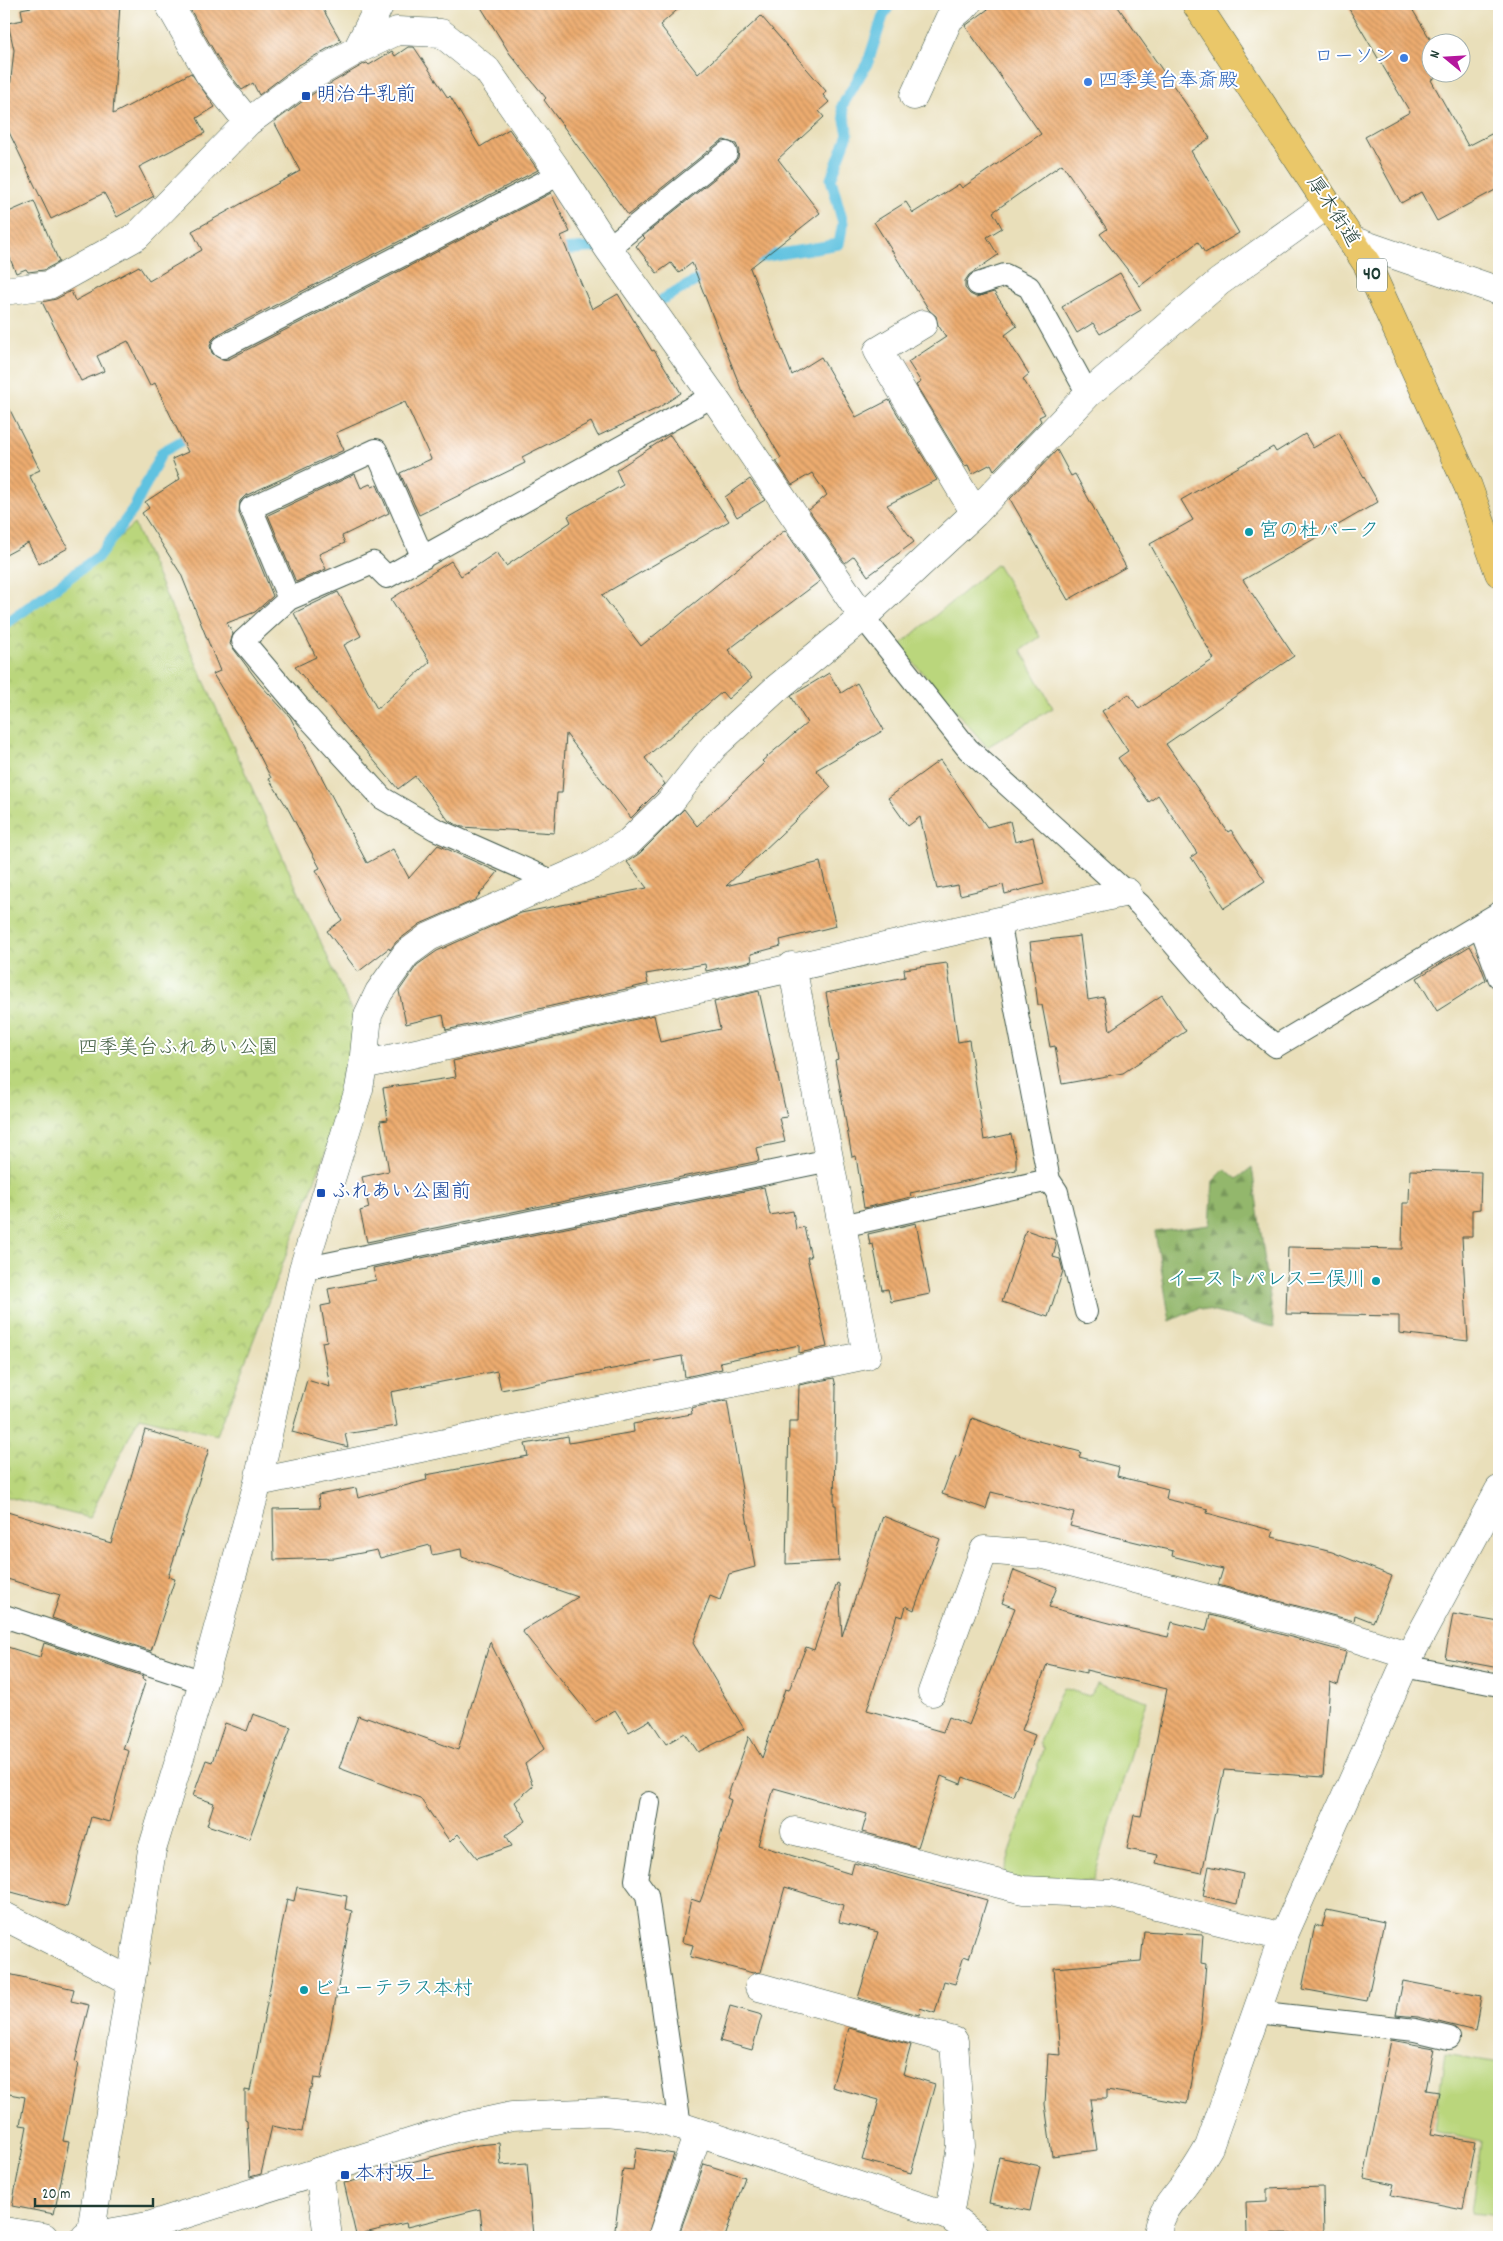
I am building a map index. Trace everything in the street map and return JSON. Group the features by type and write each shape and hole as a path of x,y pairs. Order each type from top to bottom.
{"main road":[{"name":"厚木街道","path":"1196,4 1366,264 1468,486 1499,572"}],"street":[{"path":"169,4 209,74 248,122"},
{"path":"357,50 380,4"},
{"path":"914,96 949,19 967,4"},
{"path":"8,295 49,285 137,236 248,122 305,80 357,50 397,31 441,33 487,70 560,174 608,248 713,396 863,617"},
{"path":"90,2237 152,1850 203,1682 258,1482 303,1269 359,1089 368,1015 379,992 406,954 429,937 482,915 552,881 592,865 629,842 670,802 714,746 777,688 863,617 975,513 1088,394 1219,282 1328,205"},
{"path":"1352,240 1499,291"},
{"path":"923,324 878,351 975,513"},
{"path":"363,1065 792,966 1127,892"},
{"path":"258,1482 867,1354 792,966"},
{"path":"1157,2237 1158,2227 1166,2206 1190,2178 1209,2147 1283,1937 1408,1661 1499,1490"},
{"path":"932,1692 984,1550 1044,1555 1339,1633 1408,1661"},
{"path":"795,1831 1023,1890 1112,1894 1283,1937"},
{"path":"4,1916 131,1981"},
{"path":"759,1987 954,2041 961,2146 949,2216"},
{"path":"85,2237 148,2226 456,2128 512,2116 605,2112 645,2116 949,2216 976,2237"},
{"path":"662,2237 689,2130"},
{"path":"319,2171 328,2237"},
{"path":"4,2231 44,2237"}],"lane":[{"path":"608,248 726,153"},
{"path":"224,347 560,174"},
{"path":"978,284 1005,275 1029,287 1088,394"},
{"path":"552,881 435,829 382,798 304,713 243,640 289,599 373,563 387,577 713,396"},
{"path":"289,599 251,508 376,450 423,558"},
{"path":"863,617 968,749 1140,904 1232,1012 1276,1046 1499,913"},
{"path":"999,921 1049,1180 1057,1192 1086,1312"},
{"path":"1480,925 1499,977"},
{"path":"303,1269 830,1160"},
{"path":"842,1226 1049,1180"},
{"path":"4,1616 203,1682"},
{"path":"1408,1661 1499,1685"},
{"path":"649,1804 636,1880 647,1894 689,2130"},
{"path":"1257,2012 1415,2030 1449,2038"}],"green space":[{"name":"四季美台ふれあい公園","path":"134,524 357,1023 356,1073 217,1435 139,1417 89,1518 4,1496 4,629 93,561"},
{"path":"997,564 1040,637 1021,650 1053,708 987,747 899,646"},
{"path":"1252,1167 1274,1327 1199,1308 1170,1321 1155,1232 1210,1225 1213,1181 1225,1169 1237,1179"},
{"path":"1098,1684 1147,1701 1093,1881 1023,1880 1003,1875 1043,1749 1039,1742 1063,1688 1089,1696"},
{"path":"1445,2054 1499,2063 1499,2216 1472,2213 1481,2142 1434,2131"}],"building":[{"path":"46,4 120,4 113,114 191,73 215,107 197,118 205,133 139,167 154,196 117,217 104,193 51,219 6,126 14,50 8,23 23,20 21,9"},
{"path":"187,4 320,4 341,41 297,66 259,95 253,83 242,90 222,65"},
{"path":"479,4 684,4 660,25 698,74 761,16 826,91 823,95 829,102 819,111 824,117 778,159 820,213 750,268 792,375 821,357 856,417 889,400 937,480 887,505 914,542 868,576 854,556 845,563 809,510 827,495 812,473 792,485 776,461 781,458 741,389 692,263 679,273 671,263 657,273 636,246 645,238 643,236 734,163 738,158 739,151 736,144 724,140 718,143 628,215 544,100 546,98 510,54"},
{"path":"995,4 1116,4 1210,138 1191,151 1239,233 1205,253 1198,242 1140,286 1100,234 1107,229 1062,164 993,212 1002,228 987,237 998,255 969,275 965,281 965,288 976,297 994,292 1017,326 1005,335 1029,374 1023,379 1045,414 1039,417 1041,421 994,470 991,464 972,474 968,465 965,466 916,385 921,382 908,362 946,337 938,325 936,316 929,310 874,222 906,202 913,213 959,184 962,188 1041,134 965,26"},
{"path":"1346,4 1409,4 1426,32 1420,32 1420,82 1432,82 1468,146 1499,130 1499,188 1437,221 1421,192 1401,203 1365,137 1410,112"},
{"path":"408,47 414,47 448,98 450,96 480,147 509,129 538,170 217,335 212,340 210,346 212,353 222,360 229,359 551,193 570,232 561,236 592,309 618,294 652,351 654,350 681,393 658,408 598,436 591,422 522,457 525,463 419,515 400,473 431,459 405,402 336,433 344,450 245,496 240,501 239,513 273,596 255,612 227,623 233,634 230,644 260,684 290,717 367,863 393,849 409,878 438,845 498,872 475,900 420,924 396,942 390,950 389,948 358,972 327,931 342,920 316,870 320,868 287,807 269,779 271,778 245,727 213,674 220,671 181,574 142,513 149,508 145,502 180,479 172,459 188,452 155,383 150,386 128,341 97,356 104,371 81,381 42,302 56,299 71,291 75,301 139,266 149,281 202,250 192,231 300,171 274,122 314,93 364,64 367,63 369,65 392,51 395,56"},
{"path":"34,201 59,262 44,270 28,272 26,269 16,273 4,244 4,214"},
{"path":"1120,273 1141,310 1100,334 1093,323 1077,333 1062,307"},
{"path":"4,398 40,470 29,475 68,548 39,564 28,543 4,556"},
{"path":"1339,433 1378,502 1243,580 1294,656 1166,744 1228,832 1231,830 1265,881 1224,908 1191,857 1197,853 1158,795 1149,802 1118,758 1128,751 1102,711 1129,694 1139,709 1214,659 1150,544 1193,520 1181,500 1273,447 1276,452 1305,434 1313,448"},
{"path":"670,435 729,521 602,595 641,646 785,530 820,581 728,650 752,678 728,699 722,692 645,758 665,784 631,818 566,734 562,793 557,793 554,833 462,827 449,821 415,776 398,789 295,667 316,657 294,613 338,592 361,636 344,645 377,709 430,662 391,599 451,561 461,576 497,552 506,566 571,522 568,516 623,485 616,470"},
{"path":"1057,450 1071,476 1075,474 1126,567 1068,600 1010,499"},
{"path":"355,474 361,488 370,484 372,487 377,485 389,513 342,536 345,543 319,554 326,569 296,582 268,515"},
{"path":"750,479 765,500 737,517 725,497"},
{"path":"829,673 841,693 857,683 884,730 816,770 831,787 726,886 820,862 836,926 780,940 781,946 751,954 752,961 706,971 705,964 646,974 648,984 446,1030 443,1015 406,1024 399,991 417,965 437,951 521,913 647,888 627,862 640,853 684,809 697,826 764,763 762,761 807,723 791,696"},
{"path":"940,760 987,827 1010,821 1015,842 1033,837 1044,884 1005,894 1003,885 960,895 958,885 937,889 920,817 908,826 888,798"},
{"path":"1080,936 1088,1000 1104,997 1110,1030 1162,995 1186,1031 1123,1073 1062,1084 1055,1046 1050,1047 1042,1005 1038,1005 1030,942"},
{"path":"1470,946 1486,980 1437,1011 1417,978"},
{"path":"947,963 958,1042 969,1040 984,1140 1011,1134 1016,1157 1016,1170 910,1193 911,1197 864,1208 856,1156 852,1157 835,1060 838,1059 826,993 905,977 904,969"},
{"path":"759,991 787,1117 779,1118 785,1142 756,1148 759,1161 367,1242 360,1211 369,1208 362,1177 389,1171 380,1121 388,1120 383,1088 456,1077 453,1061 654,1015 660,1042 720,1029 714,1002"},
{"name":"イーストパレス二俣川","path":"1410,1170 1481,1172 1480,1209 1472,1210 1472,1237 1462,1237 1468,1341 1399,1333 1399,1316 1286,1314 1288,1247 1402,1249 1403,1203 1409,1203"},
{"path":"764,1187 770,1215 793,1211 796,1229 804,1227 811,1257 807,1257 827,1347 799,1353 799,1345 720,1362 722,1369 685,1377 682,1356 501,1390 497,1371 391,1392 397,1426 345,1434 348,1447 292,1432 307,1380 330,1387 322,1342 327,1341 321,1306 331,1304 328,1289 376,1280 373,1268"},
{"path":"916,1223 930,1294 891,1302 888,1289 882,1290 873,1244 870,1245 868,1234"},
{"path":"1026,1230 1055,1240 1056,1246 1053,1257 1060,1259 1063,1271 1048,1317 1002,1302"},
{"path":"834,1378 836,1387 834,1505 836,1505 839,1561 786,1564 789,1421 798,1421 799,1385"},
{"path":"727,1400 755,1567 729,1574 720,1600 710,1596 693,1643 744,1729 698,1752 685,1733 666,1744 650,1720 629,1732 615,1710 595,1722 522,1631 578,1597 462,1557 461,1549 432,1555 430,1545 380,1558 377,1550 335,1558 274,1560 273,1509 320,1508 318,1495 356,1488 358,1498 427,1480 426,1475 528,1456 525,1444 568,1436 569,1443 634,1432 633,1424 692,1414 691,1408"},
{"path":"972,1418 1024,1437 1081,1452 1079,1457 1119,1467 1117,1476 1168,1489 1166,1499 1208,1509 1207,1513 1274,1531 1272,1537 1332,1552 1392,1576 1373,1622 1355,1615 1354,1621 1218,1585 1223,1569 1172,1556 1173,1551 1070,1526 1074,1513 991,1492 986,1509 942,1494 956,1456 959,1457"},
{"path":"145,1430 209,1449 168,1577 175,1579 151,1651 52,1618 60,1595 4,1578 4,1511 111,1543"},
{"path":"883,1516 940,1539 914,1610 906,1606 903,1617 897,1615 867,1710 943,1732 949,1717 969,1725 1015,1608 1002,1603 1014,1570 1057,1587 1049,1607 1132,1629 1168,1637 1172,1622 1206,1631 1210,1615 1346,1652 1338,1685 1330,1682 1323,1777 1224,1770 1202,1873 1156,1863 1158,1855 1127,1849 1134,1815 1141,1816 1167,1689 1086,1670 1086,1673 1047,1664 1022,1730 1035,1735 1013,1796 963,1777 961,1784 941,1776 918,1847 862,1832 867,1814 774,1788 758,1845 851,1874 854,1863 987,1900 969,1958 964,1956 955,1984 944,1981 935,2013 920,2008 919,2015 858,1998 878,1932 839,1922 843,1905 785,1887 761,1972 753,1973 690,1957 693,1945 682,1942 691,1899 700,1902 703,1894 731,1800 727,1798 749,1736 762,1758 785,1689 789,1690 806,1647 814,1650 837,1583 839,1584 842,1636"},
{"path":"1453,1614 1499,1622 1499,1668 1445,1658"},
{"path":"490,1642 544,1749 525,1764 533,1786 515,1802 526,1821 506,1835 512,1846 477,1858 458,1834 450,1842 420,1798 339,1768 358,1716 366,1719 367,1717 458,1750"},
{"path":"44,1643 143,1676 142,1679 146,1680 123,1749 129,1751 109,1822 91,1817 67,1907 4,1890 4,1646 40,1657"},
{"path":"253,1714 291,1727 249,1839 207,1825 214,1803 193,1796 206,1760 212,1762 225,1723 247,1731"},
{"path":"1209,1866 1243,1874 1237,1904 1203,1896"},
{"name":"ビューテラス本村","path":"297,1887 347,1896 345,1909 352,1911 321,2079 314,2078 312,2089 310,2089 302,2132 272,2126 261,2174 250,2177 247,2121 245,2120 245,2090 250,2091 287,1899 294,1901"},
{"path":"1327,1910 1384,1922 1367,2001 1302,1989 1315,1925 1322,1927"},
{"path":"1144,1931 1203,1935 1201,1963 1206,1964 1201,2023 1187,2104 1107,2090 1107,2099 1090,2099 1097,2150 1052,2156 1045,2104 1048,2054 1061,2055 1054,1968 1141,1961"},
{"path":"4,1973 74,1989 71,2001 89,2005 75,2062 78,2063 63,2141 69,2142 54,2214 12,2206 27,2126 20,2125 25,2097 4,2093"},
{"path":"1403,1981 1481,1996 1475,2031 1418,2017 1396,2015"},
{"path":"730,2006 762,2015 752,2050 720,2041"},
{"path":"849,2028 911,2045 903,2074 935,2084 911,2173 862,2160 879,2100 832,2087"},
{"path":"1391,2040 1434,2048 1426,2090 1439,2092 1431,2134 1476,2142 1463,2209 1391,2195 1394,2184 1364,2178"},
{"path":"499,2143 501,2165 527,2163 533,2237 483,2237 480,2209 407,2227 406,2223 356,2235 344,2183 389,2173 388,2168 478,2145"},
{"path":"636,2148 674,2154 647,2237 614,2237 623,2169 633,2170"},
{"path":"999,2157 1040,2166 1030,2211 989,2203"},
{"path":"704,2164 745,2177 725,2237 678,2237"},
{"path":"1323,2187 1324,2237 1292,2237 1292,2233 1247,2234 1246,2202 1267,2201 1267,2189"}],"waterway":[{"path":"750,259 839,244 843,223 831,179 848,134 842,106 868,62 883,16 890,4"},
{"path":"553,255 561,250 600,247"},
{"path":"663,299 712,272"},
{"path":"4,625 99,556 133,510 162,452 196,433"}],"place":[{"name":"ローソン","path":"1404,58"},
{"name":"四季美台奉斎殿","path":"1088,82"},
{"name":"明治牛乳前","path":"306,96"},
{"name":"宮の杜パーク","path":"1249,532"},
{"name":"ふれあい公園前","path":"321,1193"},
{"name":"イーストパレス二俣川","path":"1376,1281"},
{"name":"ビューテラス本村","path":"304,1990"},
{"name":"本村坂上","path":"345,2175"}]}
